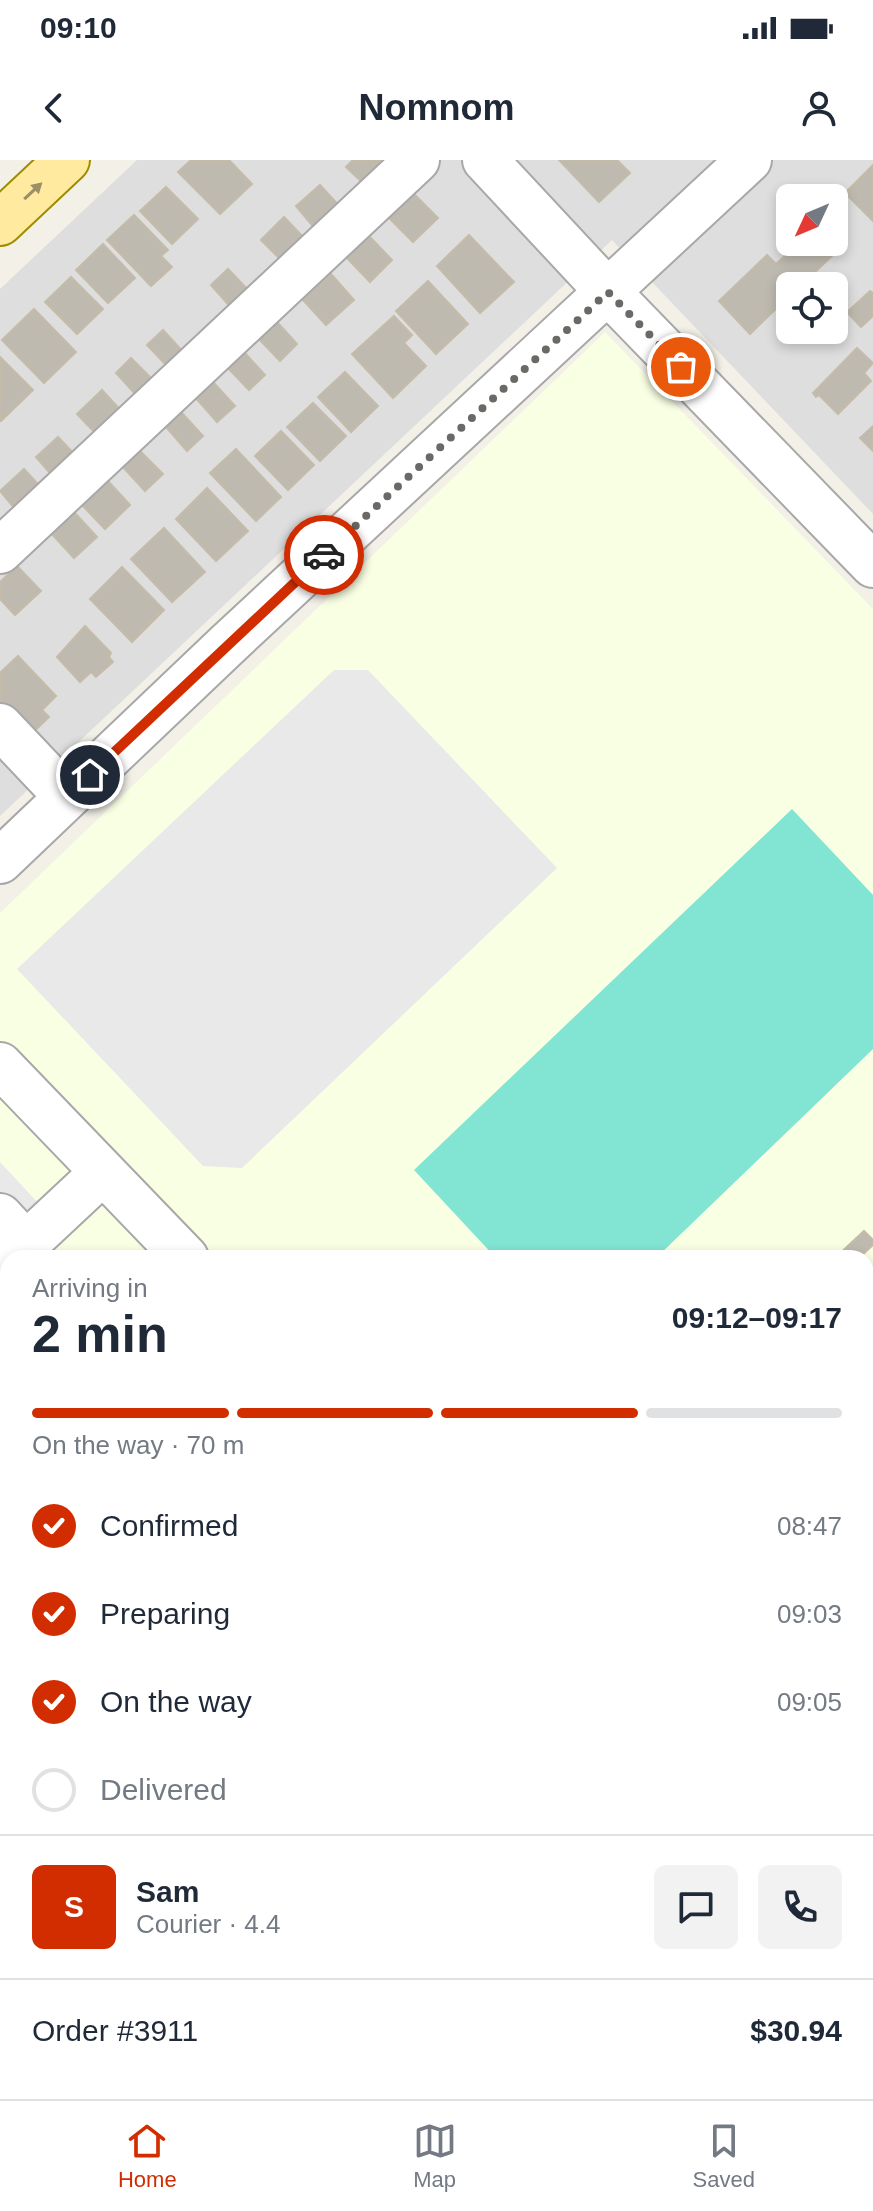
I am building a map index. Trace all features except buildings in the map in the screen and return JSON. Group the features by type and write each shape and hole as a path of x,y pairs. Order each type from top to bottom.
{"main road":[{"path":"0,223 67,160"}],"street":[{"path":"0,551 417,160"},
{"path":"485,160 608,292 873,565"},
{"path":"0,861 228,644 749,160"},
{"path":"0,726 67,797"},
{"path":"0,1065 178,1250"},
{"path":"9,1249 103,1172"}],"shaded area":[{"path":"137,160 873,160 873,514 612,240 0,816 0,289"},
{"path":"605,332 873,609 873,1250 0,1250 0,913"},
{"path":"334,670 368,670 557,868 242,1168 203,1166 17,969"},
{"path":"792,809 873,895 873,1049 664,1250 489,1250 414,1170"},
{"path":"0,1162 40,1205 0,1244"}],"way so far":[{"path":"324,555 608,292 681,367"}],"route":[{"path":"90,775 324,555"}]}
